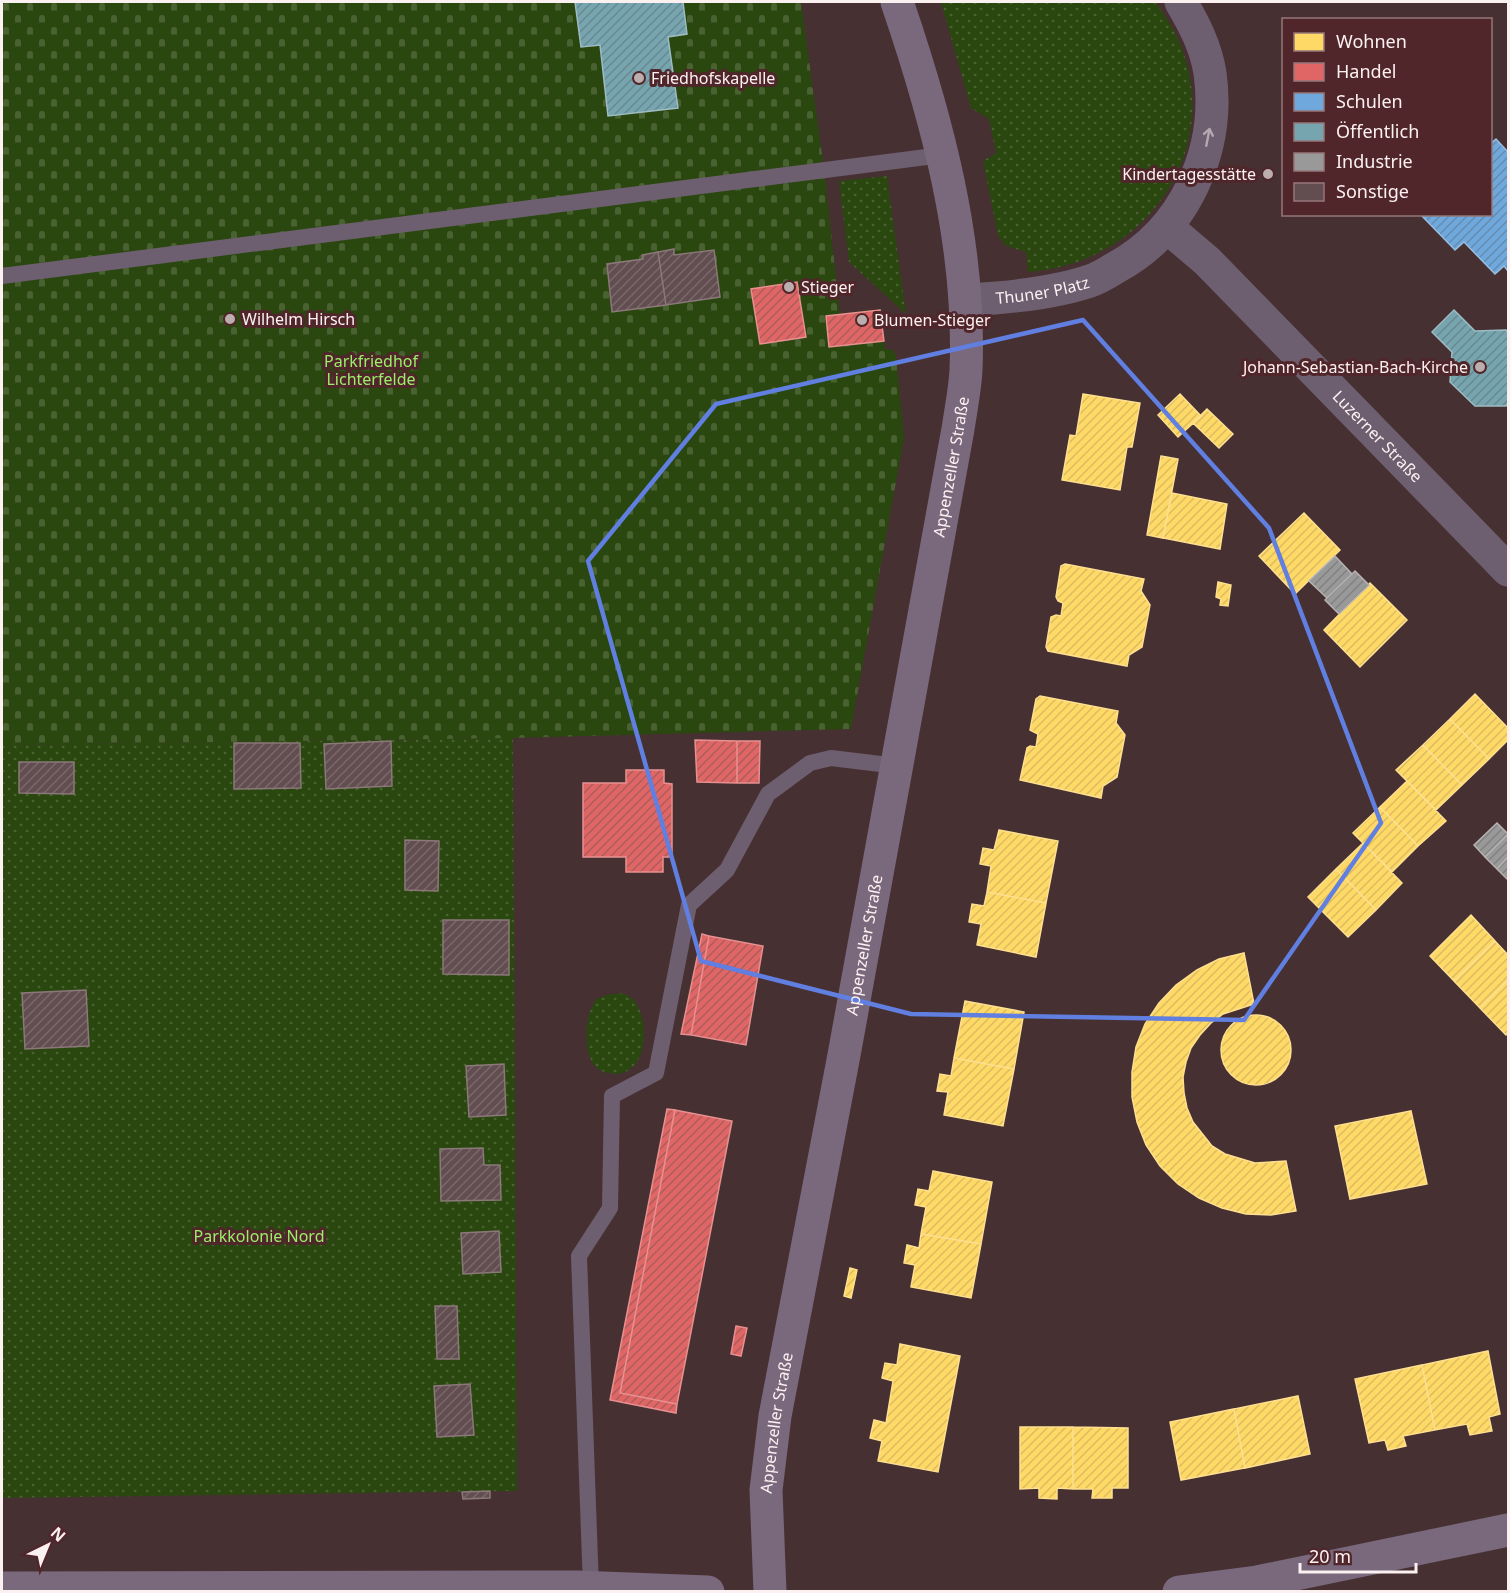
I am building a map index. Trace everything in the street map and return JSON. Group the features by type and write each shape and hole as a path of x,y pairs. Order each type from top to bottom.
{"street":[{"path":"897,2 936,125 956,233 964,300"},
{"name":"Thuner Platz","path":"964,300 1055,290 1092,281 1133,258 1167,227 1190,194 1205,153 1211,123 1210,72 1205,51 1195,27 1180,2"},
{"name":"Luzerner Straße","path":"1167,227 1207,261 1509,570"},
{"name":"Appenzeller Straße","path":"770,1592 766,1490 775,1416 958,429 966,370 964,300"},
{"path":"1179,1592 1257,1581 1509,1530"},
{"path":"2,1588 591,1588 708,1592"}],"lane":[{"path":"2,276 942,155"},
{"path":"591,1588 579,1256 610,1208 612,1096 656,1073 689,905 727,870 768,794 810,763 831,758 897,766"}],"highlighted area":[{"path":"1083,320 1269,528 1381,823 1244,1020 911,1014 701,961 588,561 716,404"}],"green space":[{"name":"Parkfriedhof Lichterfelde","path":"2,2 801,2 824,169 840,314 881,309 885,349 893,350 896,356 904,438 851,729 513,738 2,745"},
{"path":"941,2 1155,2 1180,45 1192,90 1190,134 1176,175 1152,211 1118,241 1077,262 1028,272 1026,252 1006,246 998,236 983,161 996,153 989,119 971,108"},
{"path":"887,176 906,314 849,262 839,181"},
{"name":"Parkkolonie Nord","path":"513,738 517,1491 2,1498 2,745"},
{"path":"611,994 624,994 634,1000 644,1026 644,1041 640,1056 632,1067 620,1073 604,1072 598,1069 590,1058 587,1044 587,1024 590,1011 596,999"}],"building: Wohnen":[{"path":"1083,394 1140,403 1132,447 1127,447 1120,490 1062,480 1070,435 1076,436"},
{"path":"1180,394 1201,416 1178,437 1158,415"},
{"path":"1207,409 1233,434 1219,448 1193,423"},
{"path":"1161,456 1178,459 1163,538 1147,535"},
{"path":"1172,493 1227,504 1220,549 1163,538"},
{"path":"1304,513 1340,550 1295,594 1259,556"},
{"path":"1065,564 1144,579 1141,591 1150,605 1142,647 1129,655 1127,666 1048,651 1046,647 1051,617 1061,616 1063,603 1056,597 1061,566"},
{"path":"1218,582 1231,585 1228,606 1220,605 1221,599 1216,597"},
{"path":"1370,583 1407,620 1360,667 1324,630"},
{"path":"1475,694 1508,728 1508,740 1489,759 1450,719"},
{"path":"1040,696 1118,711 1116,723 1125,735 1117,777 1103,786 1101,798 1020,780 1027,748 1036,747 1038,734 1030,730 1036,699"},
{"path":"1450,719 1489,759 1462,785 1423,745"},
{"path":"1423,745 1462,785 1436,810 1396,770"},
{"path":"1407,781 1446,821 1418,846 1380,807"},
{"path":"1380,807 1418,846 1392,872 1353,833"},
{"path":"999,830 1058,841 1046,903 987,892 991,866 980,864 983,848 994,850"},
{"path":"1363,843 1402,883 1376,910 1336,869"},
{"path":"1336,869 1376,910 1348,937 1308,897"},
{"path":"987,892 1046,903 1036,957 977,945 981,924 969,922 972,904 984,906"},
{"path":"1471,915 1495,941 1454,981 1430,956"},
{"path":"1495,941 1508,955 1508,980 1480,1008 1454,981"},
{"path":"1244,953 1254,1004 1223,1014 1200,1035 1191,1048 1186,1062 1183,1077 1184,1093 1193,1122 1212,1146 1225,1154 1255,1163 1286,1161 1296,1211 1271,1215 1246,1214 1222,1208 1199,1198 1178,1184 1160,1166 1146,1145 1137,1122 1132,1097 1132,1072 1136,1047 1145,1024 1159,1003 1176,985 1197,970 1219,959"},
{"path":"1508,980 1508,1033 1506,1035 1480,1008"},
{"path":"965,1001 1024,1012 1014,1069 954,1058"},
{"path":"1256,1015 1269,1018 1281,1025 1288,1037 1291,1050 1288,1063 1281,1075 1269,1082 1256,1085 1243,1082 1231,1075 1224,1063 1221,1050 1224,1037 1231,1025 1243,1018"},
{"path":"954,1058 1014,1069 1003,1126 944,1115 948,1092 937,1091 940,1074 951,1076"},
{"path":"1411,1111 1427,1184 1350,1199 1335,1126"},
{"path":"933,1171 992,1182 981,1244 921,1234 926,1207 915,1205 918,1189 929,1191"},
{"path":"921,1234 981,1244 971,1298 911,1287 915,1265 904,1263 907,1245 919,1248"},
{"path":"850,1268 857,1270 851,1298 844,1296"},
{"path":"900,1344 960,1356 938,1472 878,1461 882,1441 870,1438 874,1420 886,1423 893,1381 882,1378 885,1363 897,1365"},
{"path":"1488,1351 1500,1414 1489,1417 1492,1431 1470,1435 1467,1424 1435,1430 1422,1365"},
{"path":"1422,1365 1435,1430 1403,1436 1406,1446 1388,1450 1385,1440 1369,1443 1355,1379"},
{"path":"1298,1396 1310,1454 1245,1468 1234,1409"},
{"path":"1234,1409 1245,1468 1181,1480 1170,1422"},
{"path":"1020,1427 1073,1427 1073,1489 1057,1488 1057,1499 1039,1498 1039,1488 1020,1489"},
{"path":"1073,1427 1128,1428 1128,1488 1112,1488 1112,1498 1092,1498 1093,1489 1073,1489"}],"building: Handel":[{"path":"797,282 806,337 760,344 751,289"},
{"path":"880,310 884,341 829,347 826,316"},
{"path":"695,740 737,741 737,783 697,782"},
{"path":"737,741 760,741 759,783 737,783"},
{"path":"626,770 664,770 664,783 672,784 672,857 663,857 663,872 626,872 626,857 583,857 583,783 626,783"},
{"path":"702,934 709,936 691,1035 681,1034"},
{"path":"709,936 763,946 746,1045 691,1035"},
{"path":"667,1109 675,1110 620,1393 677,1404 676,1413 610,1400"},
{"path":"675,1110 732,1121 677,1404 620,1393"},
{"path":"736,1326 747,1328 741,1356 731,1354"}],"building: Schulen":[{"path":"1496,139 1508,152 1508,271 1504,266 1495,274 1464,242 1455,250 1422,216 1492,216 1492,142"}],"building: Öffentlich":[{"name":"Friedhofskapelle","path":"575,2 683,2 687,34 668,37 678,108 608,116 600,45 581,47"},
{"name":"Johann-Sebastian-Bach-Kirche","path":"1454,310 1475,331 1506,330 1508,332 1508,404 1506,406 1475,406 1450,382 1452,352 1432,332"}],"building: Industrie":[{"path":"1335,556 1352,574 1327,598 1309,581"},
{"path":"1355,571 1369,585 1339,614 1325,600"},
{"path":"1497,823 1508,834 1485,857 1474,845"},
{"path":"1508,834 1508,857 1497,869 1485,857"},
{"path":"1508,857 1508,880 1497,869"}],"building: Sonstige":[{"path":"674,249 674,255 714,250 720,297 666,305 658,252"},
{"path":"658,252 666,305 612,312 607,264 643,259 642,255"},
{"path":"391,741 392,786 326,789 324,744"},
{"path":"234,743 300,743 301,788 234,789"},
{"path":"19,762 74,762 74,794 19,793"},
{"path":"405,840 439,841 438,891 405,890"},
{"path":"443,920 509,920 509,975 443,974"},
{"path":"86,990 89,1046 25,1049 22,993"},
{"path":"504,1064 506,1115 469,1117 466,1066"},
{"path":"483,1148 484,1165 500,1165 501,1200 441,1201 440,1149"},
{"path":"499,1231 501,1272 463,1274 461,1233"},
{"path":"435,1306 457,1306 459,1359 437,1359"},
{"path":"470,1384 474,1435 437,1437 434,1386"},
{"path":"490,1491 490,1498 463,1499 462,1492"}],"place":[{"name":"Friedhofskapelle","path":"639,78"},
{"name":"Kindertagesstätte","path":"1268,174"},
{"name":"Stieger","path":"789,287"},
{"name":"Wilhelm Hirsch","path":"230,319"},
{"name":"Blumen-Stieger","path":"862,320"},
{"name":"Johann-Sebastian-Bach-Kirche","path":"1480,367"}]}
